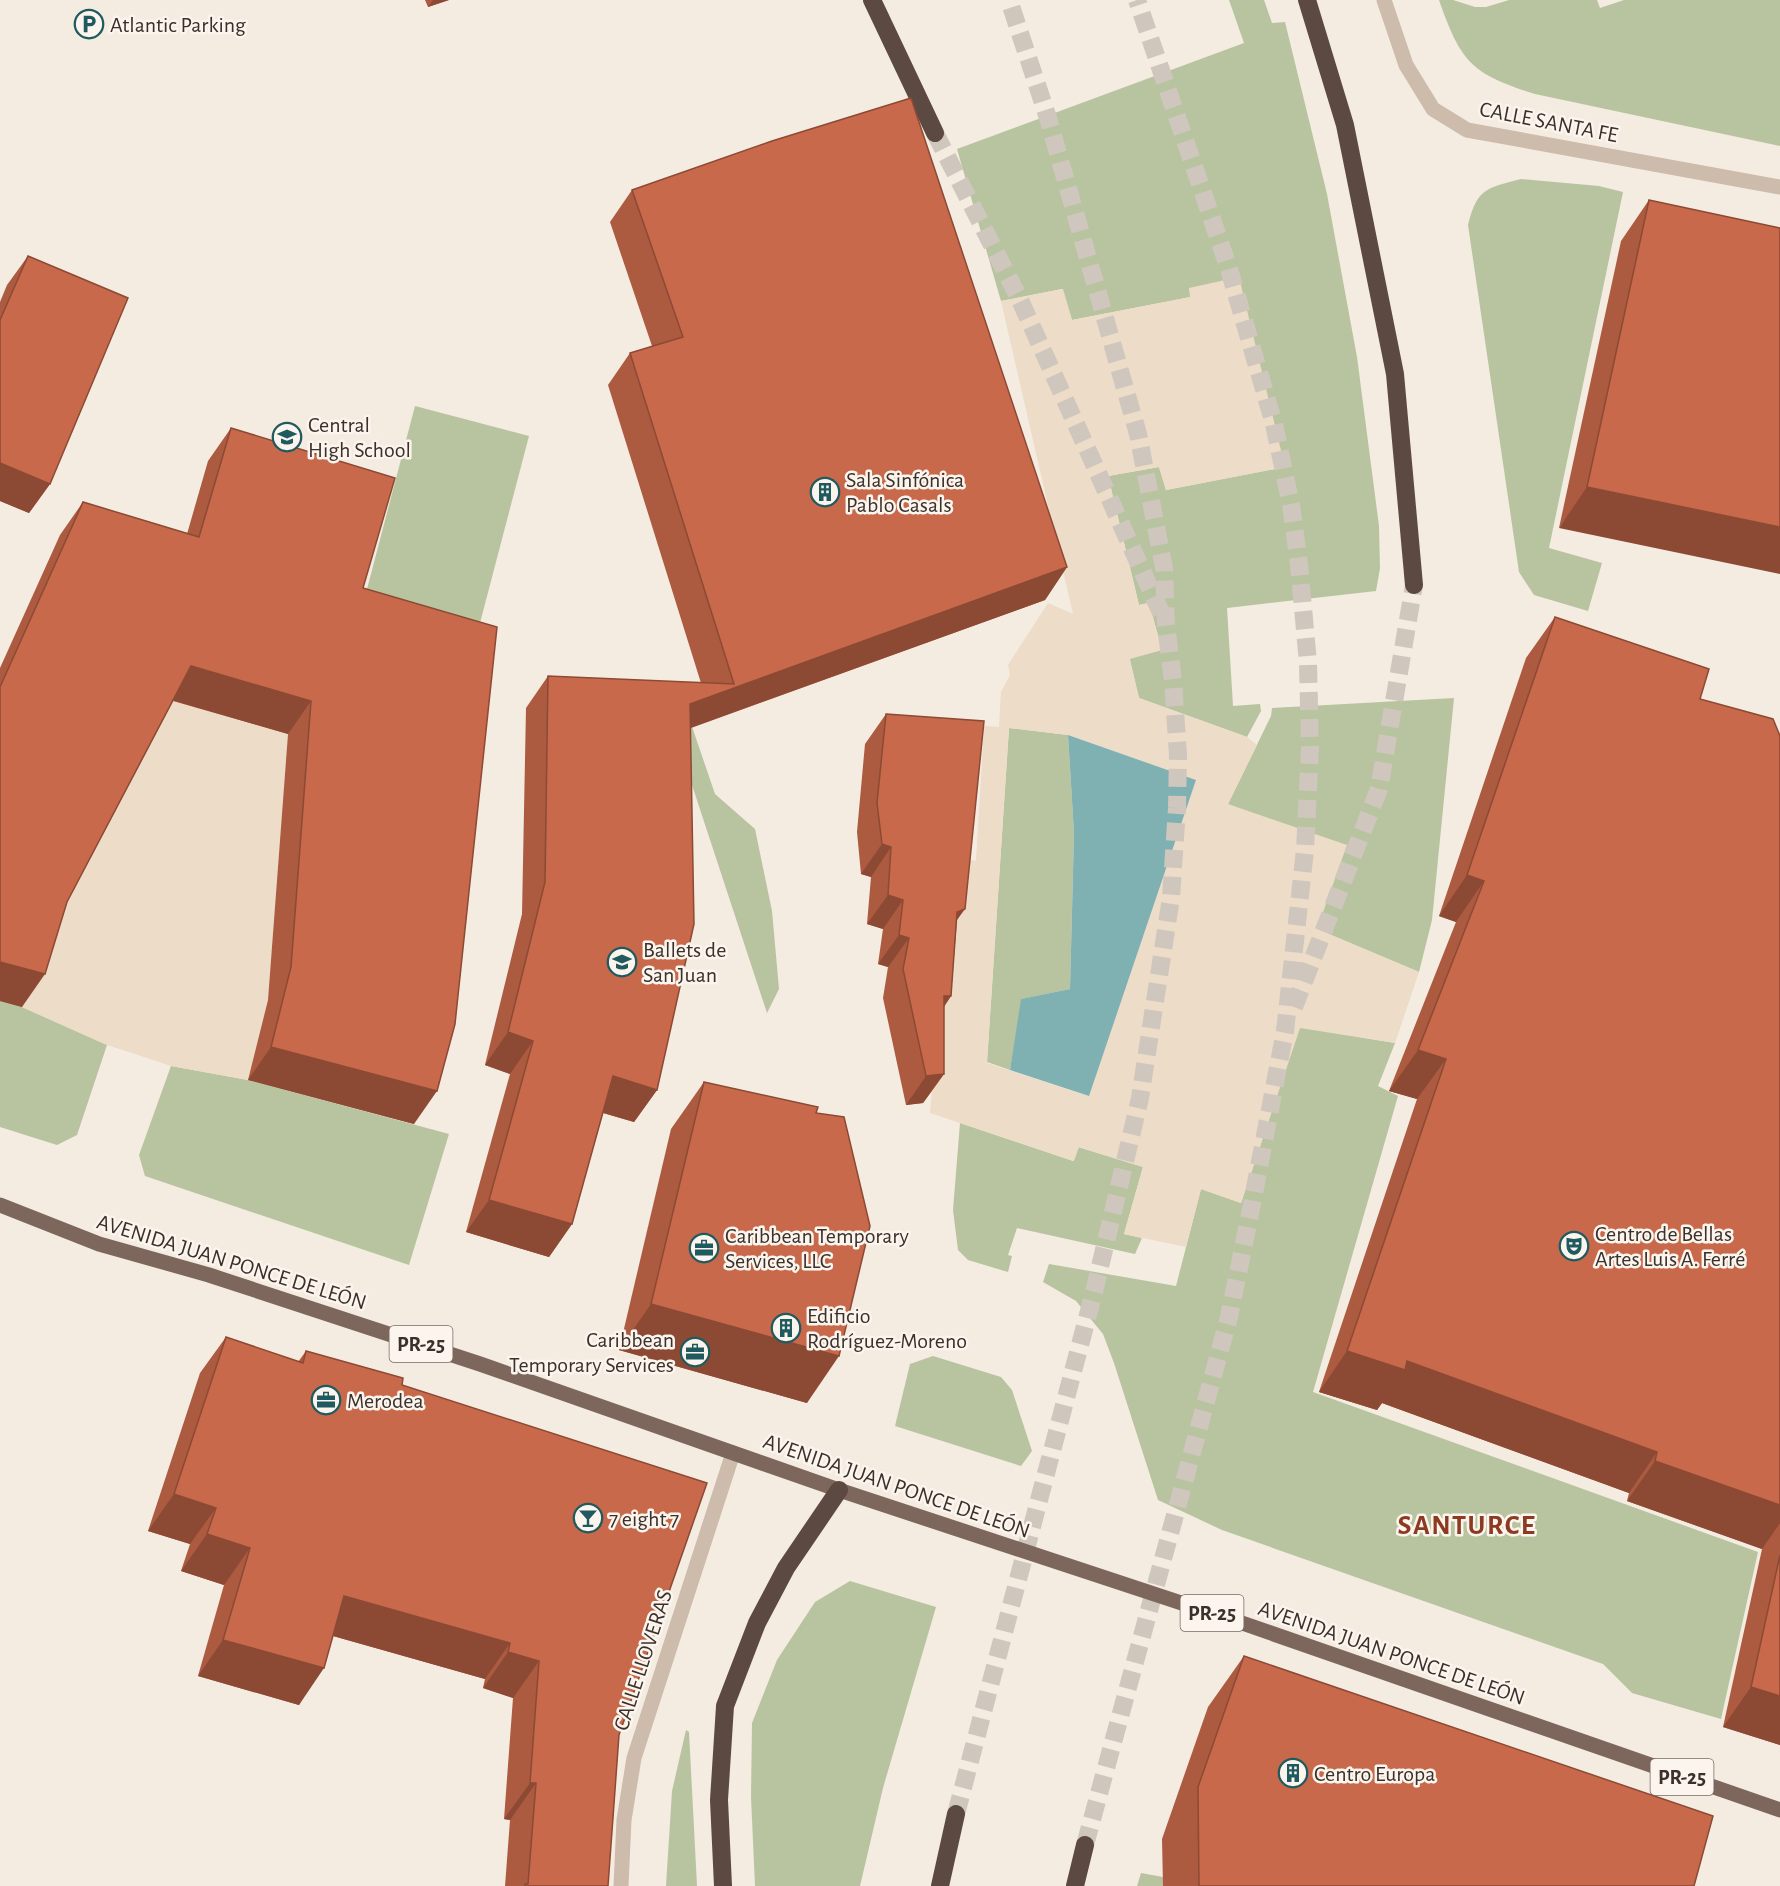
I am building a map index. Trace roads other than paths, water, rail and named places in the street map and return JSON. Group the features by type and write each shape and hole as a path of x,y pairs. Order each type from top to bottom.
{"highway":[{"path":"872,0 935,134"},
{"path":"1307,0 1345,125 1395,374 1414,585"},
{"path":"723,1886 719,1800 725,1706 757,1623 786,1568 839,1490"},
{"path":"940,1886 956,1814"},
{"path":"1075,1886 1085,1845"}],"main road":[{"name":"AVENIDA JUAN PONCE DE LEÓN","path":"0,1205 99,1244 209,1275 469,1360 839,1490 1245,1624 1780,1810"}],"street":[{"name":"CALLE SANTA FE","path":"1383,0 1406,65 1433,109 1467,130 1780,187"},
{"name":"CALLE LLOVERAS","path":"621,1886 624,1820 634,1758 733,1453"}],"water":[{"path":"1068,735 1196,780 1089,1096 1010,1070 1021,999 1070,989 1074,833"}],"tunnel":[{"path":"956,1814 1094,1292 1140,1098 1171,898 1177,808 1178,755 1173,681 1166,625 1164,568 1138,434 1048,118 1009,0"},
{"path":"1085,1845 1229,1317 1285,1031 1305,850 1310,748 1308,663 1299,564 1291,505 1274,424 1229,269 1137,0"},
{"path":"935,133 1020,300 1162,615"},
{"path":"1294,1007 1379,789 1414,585"}],"place":[{"name":"Atlantic Parking","path":"89,24"},
{"name":"Central High School","path":"287,437"},
{"name":"Sala Sinfónica Pablo Casals","path":"825,492"},
{"name":"Ballets de San Juan","path":"622,962"},
{"name":"Centro de Bellas Artes Luis A. Ferré","path":"1574,1246"},
{"name":"Caribbean Temporary Services, LLC","path":"704,1248"},
{"name":"Edificio Rodríguez-Moreno","path":"786,1328"},
{"name":"Caribbean Temporary Services","path":"695,1352"},
{"name":"Merodea","path":"326,1400"},
{"name":"7 eight 7","path":"588,1518"},
{"name":"Centro Europa","path":"1293,1773"}],"district":[{"name":"SANTURCE","path":"1467,1524"}]}
